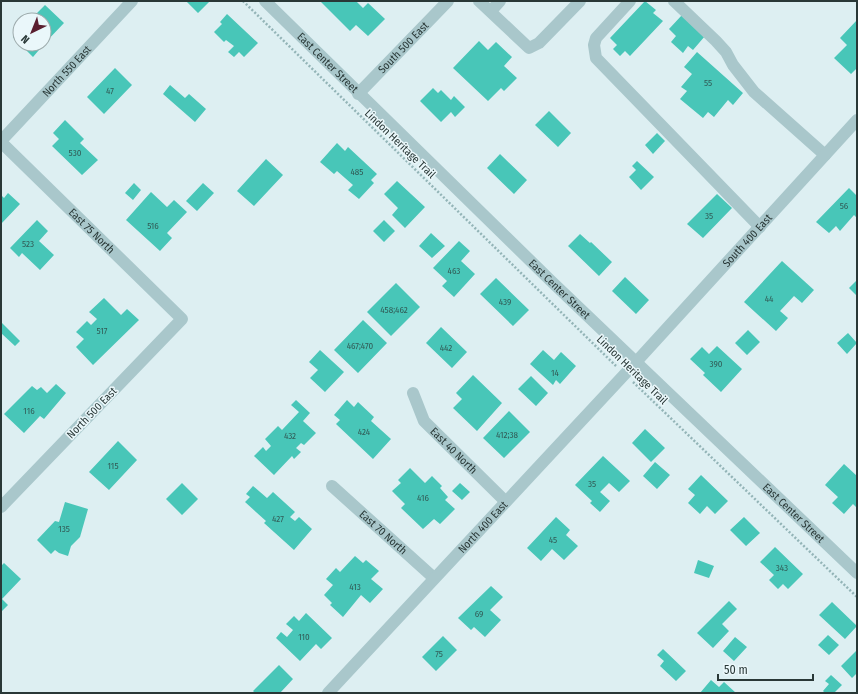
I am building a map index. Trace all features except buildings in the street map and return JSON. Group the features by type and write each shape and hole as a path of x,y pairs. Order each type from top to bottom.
{"street":[{"name":"North 550 East","path":"1,142 132,1"},
{"name":"East Center Street","path":"265,1 358,94 857,573"},
{"name":"South 500 East","path":"358,94 448,1"},
{"path":"479,1 529,48 539,43 580,1"},
{"path":"491,11 500,1"},
{"path":"630,1 596,38 594,45 596,58 760,226"},
{"path":"674,1 716,41 754,92 825,155"},
{"name":"South 400 East","path":"637,361 857,120"},
{"name":"East 75 North","path":"1,142 182,319"},
{"name":"North 500 East","path":"1,507 182,319"},
{"name":"North 400 East","path":"328,693 505,501 637,361"},
{"name":"East 40 North","path":"413,393 424,421 505,501"},
{"name":"East 70 North","path":"332,486 434,578"}],"path":[{"name":"Lindon Heritage Trail","path":"243,1 624,374 857,597"}]}
